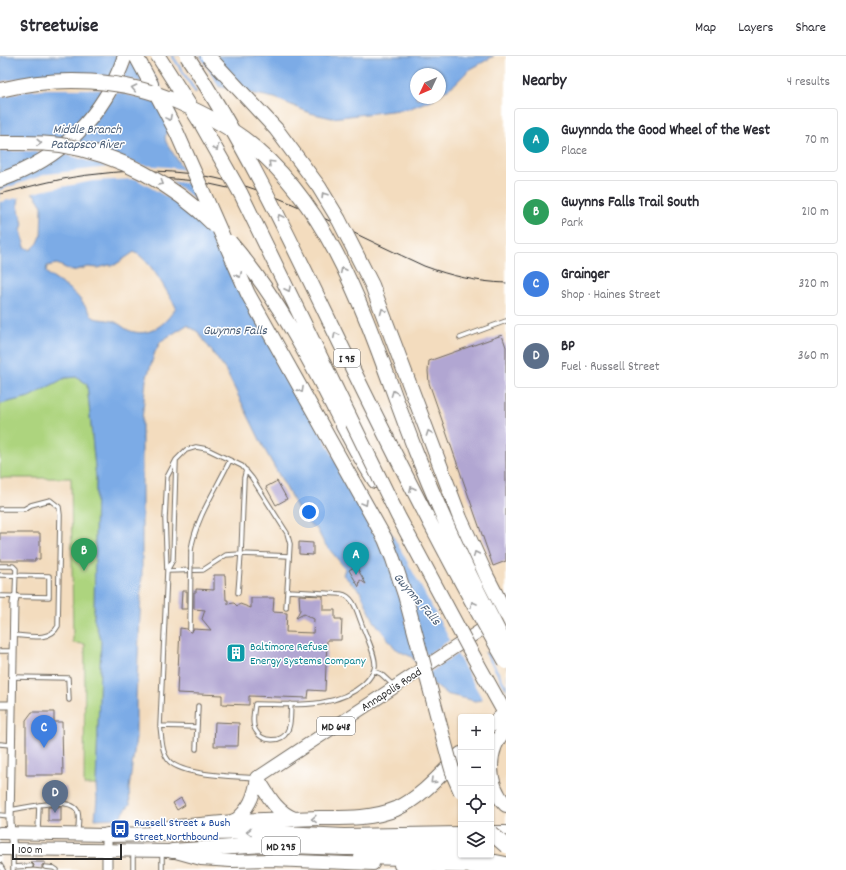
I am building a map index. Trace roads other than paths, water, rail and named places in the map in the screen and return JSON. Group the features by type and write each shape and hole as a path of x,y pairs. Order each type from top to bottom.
{"highway":[{"path":"0,180 45,158 65,144 82,128 105,98 119,72 125,56"},
{"path":"136,56 177,133 248,294 385,539 404,589 443,737 458,786"},
{"name":"I 95","path":"158,56 202,125 244,200 398,516 506,714"},
{"name":"I 95","path":"187,56 219,107 265,188 395,456 463,587 506,662"},
{"path":"208,56 276,129 319,187 339,220 372,285 388,323 460,518 487,577 506,613"},
{"path":"0,90 43,82 86,81 124,86 159,95 190,108 231,130 255,148 281,173 318,221 344,271 368,326 415,450 449,531 472,581 506,646"},
{"path":"0,143 43,143 60,145 104,156 133,168 165,185 208,219 245,261 284,316 316,372 356,450 398,516"},
{"path":"494,723 506,714"},
{"path":"503,802 495,787 491,762 493,750 498,739 506,729"},
{"path":"234,821 360,817 384,813 395,809 422,792 458,757"},
{"path":"257,778 277,808 285,815 294,819"},
{"name":"MD 295","path":"107,835 263,832 345,854 458,846"},
{"path":"494,833 506,833"},
{"name":"MD 295","path":"345,854 458,835"},
{"path":"494,836 506,846"},
{"path":"494,846 506,846"},
{"path":"167,851 220,848 264,854 345,854 452,859 506,864"}],"main road":[{"name":"Annapolis Road","path":"257,778 506,613"},
{"path":"107,835 113,832 234,821 248,808 255,790 257,778"},
{"name":"MD 295","path":"5,833 107,835"},
{"path":"0,849 167,851 201,859 231,861 271,860 345,854 500,870"}],"street":[{"path":"13,849 5,833 10,813 15,597"},
{"path":"0,705 12,705"},
{"path":"107,835 107,870"}],"lane":[{"path":"460,338 506,322"},
{"path":"257,778 198,772 176,765 170,762 163,748 160,726 167,571 167,477 176,460 186,450 196,447 207,449 230,460 246,470 287,533 291,549 289,556 286,608"},
{"path":"167,571 173,560 176,460"},
{"path":"190,629 191,550 195,531 209,499 230,460"},
{"path":"238,593 244,478 246,470"},
{"path":"0,509 24,509 31,505 50,500 59,507 58,626 55,632 46,636 13,635"},
{"path":"167,571 198,571 212,565 226,555 241,554 289,556"},
{"path":"0,566 13,566 16,569 15,597"},
{"path":"0,575 49,576 49,597 0,596"},
{"path":"288,591 341,594 349,597 354,603 374,657 375,666 371,677 348,695 328,701 309,704 291,704 255,704 253,721 256,731 263,739 270,740 280,738 287,733 290,725 291,704"},
{"path":"0,651 13,651"},
{"path":"374,671 382,674 395,687"},
{"path":"12,677 68,678 69,700"},
{"path":"196,749 198,706"},
{"path":"160,726 197,727"},
{"path":"0,744 11,745"},
{"path":"0,816 39,805 53,803 68,804 73,806 78,813 78,835"},
{"path":"37,834 39,805"},
{"path":"13,849 13,868 31,866"},
{"path":"132,851 133,870"},
{"path":"162,870 167,851"},
{"path":"0,865 3,870"},
{"path":"45,867 54,868 57,870"}],"water":[{"name":"Middle Branch Patapsco River","path":"0,56 494,56 469,70 455,84 446,90 446,68 410,68 410,104 421,104 408,109 332,118 310,113 275,98 216,86 205,88 196,92 185,100 176,110 165,137 166,142 203,201 362,492 391,532 432,598 473,648 489,654 506,654 506,696 475,701 446,694 426,678 412,657 395,648 374,621 360,591 343,575 345,568 324,543 317,529 305,521 266,452 226,371 198,332 187,325 161,341 155,352 146,380 142,420 142,574 136,699 136,738 129,789 130,804 119,818 95,819 97,799 96,785 101,641 94,619 96,478 87,384 77,377 65,378 29,397 0,404","holes":["22,186 35,195 42,206 41,236 38,243 31,250 25,247 21,230 23,224 18,206","134,252 140,256 152,269 176,307 162,324 143,333 128,330 113,321 94,318 75,294 46,272 47,266 57,264 72,271 88,267 98,268 115,265"]}],"tram line":[{"path":"0,194 85,175 112,172 156,171 201,175 246,186 291,203 434,270 474,280 506,283"},
{"path":"163,178 196,181 228,188"}],"place":[{"name":"Gwynns Falls Trail South","path":"84,571"},
{"name":"Gwynnda the Good Wheel of the West","path":"356,575"},
{"name":"Baltimore Refuse Energy Systems Company","path":"236,653"},
{"name":"Grainger","path":"44,748"},
{"name":"BP","path":"55,813"},
{"name":"Russell Street & Bush Street Northbound","path":"120,829"}],"water label":[{"name":"Gwynns Falls","path":"235,329"},
{"name":"Gwynns Falls","path":"418,598"}]}
